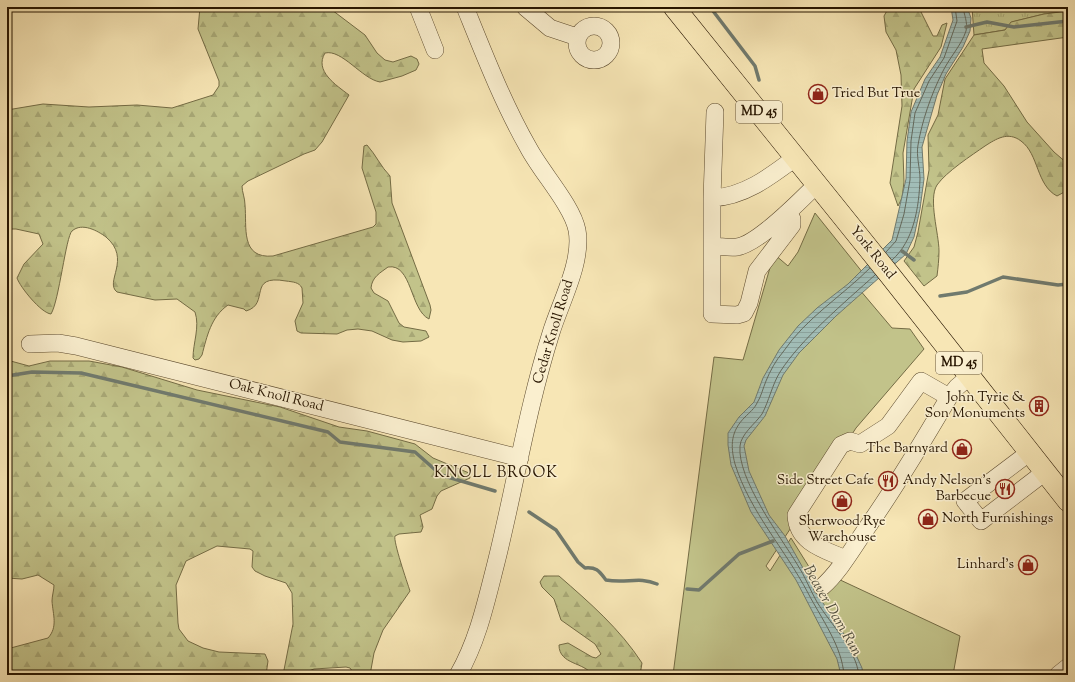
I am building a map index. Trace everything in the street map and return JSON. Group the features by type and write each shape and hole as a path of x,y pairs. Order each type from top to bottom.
{"main road":[{"name":"York Road","path":"674,7 889,274 1068,501"}],"street":[{"path":"418,7 435,50"},
{"name":"Cedar Knoll Road","path":"458,675 468,659 480,625 509,512 520,458 551,335 576,260 578,244 577,230 573,218 564,202 549,182 521,134 495,80 465,7"},
{"path":"525,7 550,28 577,37"},
{"path":"714,112 712,314 741,315 746,311 757,271 792,225 790,213"},
{"path":"712,198 727,197 742,191 770,177 796,158"},
{"path":"712,246 741,246 790,213 817,184"},
{"name":"Oak Knoll Road","path":"30,344 58,343 76,346 520,458"},
{"path":"822,587 830,580 846,559 921,444 949,397 957,386 970,376"},
{"path":"846,559 814,546 809,542 799,526 796,515 841,445 850,441 860,444 888,426 922,381 949,397"},
{"path":"1030,452 965,501 981,521 1045,472"},
{"path":"1058,675 1068,667"}],"green space":[{"path":"200,7 328,7 365,35 377,53 385,60 393,62 411,56 417,59 419,64 416,70 402,76 380,82 366,76 338,55 325,53 322,60 324,72 333,82 349,95 322,142 315,150 248,181 242,186 242,191 245,202 247,240 250,247 262,256 273,256 373,227 376,224 376,212 362,168 364,146 367,145 390,176 392,203 430,305 431,310 429,319 418,307 407,279 402,272 396,268 388,267 379,273 373,281 371,288 374,293 388,301 399,323 404,327 426,331 429,337 421,341 403,342 392,340 372,331 358,329 347,330 337,334 301,333 297,331 295,321 303,303 302,288 296,283 274,280 266,282 262,286 257,302 253,307 246,311 244,309 228,305 217,315 210,327 202,355 199,359 195,360 193,358 193,352 197,323 195,312 177,299 155,300 117,292 114,288 113,282 117,253 113,245 106,237 90,228 85,227 76,228 70,235 57,296 51,314 47,313 37,305 22,287 17,278 24,264 43,244 39,234 16,229 7,229 7,110 43,104 89,107 137,105 172,108 213,95 219,86 219,81 198,29"},
{"path":"889,7 919,8 933,36 937,36 942,25 947,23 941,47 914,89 903,153 904,182 902,198 898,206 890,183 902,106 901,75 896,50 886,32 884,16"},
{"path":"972,7 1068,7 1068,11 1044,14 1012,22 1005,30 974,35"},
{"path":"1068,11 1068,37 982,49 984,63 1004,86 1027,122 1054,152 1068,164 1068,190 1057,196 1050,191 1045,185 1027,147 1016,138 1007,136 1002,137 985,146 953,169 937,185 935,191 934,208 939,244 937,276 924,286 904,261 914,247 918,232 929,170 928,135 938,115 945,79 974,35 1005,30 1011,22 1044,14"},
{"path":"815,213 863,273 854,283 892,328 910,329 924,349 856,428 766,566 770,571 791,538 821,586 836,578 960,636 953,675 673,675 714,357 743,360 774,254 788,266 798,252"},
{"path":"7,360 29,366 50,361 89,361 122,367 197,390 280,407 339,427 367,431 415,444 433,458 469,473 470,478 441,491 437,496 432,509 420,515 423,527 421,532 399,534 395,536 398,553 410,591 383,630 374,653 370,675 355,675 350,668 346,667 314,669 299,675 283,675 293,624 292,593 286,583 255,571 252,567 253,551 250,549 217,546 186,561 176,585 179,629 188,641 203,648 219,652 265,654 268,661 266,675 26,675 20,673 7,675 7,649 48,638 51,634 54,625 52,601 54,585 38,575 22,579 7,578"},
{"path":"544,576 559,576 604,617 624,639 642,663 640,675 592,675 589,671 563,656 559,645 568,643 592,657 596,658 601,654 595,644 561,620 554,599 542,587 540,582"}],"water":[{"name":"Beaver Dam Run","path":"951,7 967,7 971,18 970,31 963,47 946,74 937,95 922,147 924,179 920,209 914,237 906,254 836,316 799,353 783,375 765,416 746,440 744,446 749,471 769,515 785,536 821,600 852,646 862,668 863,675 841,675 837,659 796,580 751,512 731,465 728,433 739,417 754,402 763,378 779,350 798,326 817,308 848,284 892,240 906,179 907,141 911,112 925,79 940,57 953,20"}],"waterway":[{"path":"710,7 755,66 759,80"},
{"path":"966,27 987,22 1014,27 1068,21"},
{"path":"902,251 914,260"},
{"path":"940,296 967,292 1003,277 1058,285 1068,284"},
{"path":"7,376 32,372 81,373 328,432 340,442 415,452 441,475 495,491"},
{"path":"529,512 556,530 578,562 585,568 597,570 606,580 638,580 657,584"},
{"path":"687,589 699,590 739,554 773,541"}],"place":[{"name":"Tried But True","path":"818,94"},
{"name":"John Tyrie & Son Monuments","path":"1039,406"},
{"name":"The Barnyard","path":"962,449"},
{"name":"Side Street Cafe","path":"888,481"},
{"name":"Andy Nelson's Barbecue","path":"1005,489"},
{"name":"Sherwood Rye Warehouse","path":"842,501"},
{"name":"North Furnishings","path":"928,519"},
{"name":"Linhard's","path":"1028,565"}],"district":[{"name":"KNOLL BROOK","path":"496,473"}]}
